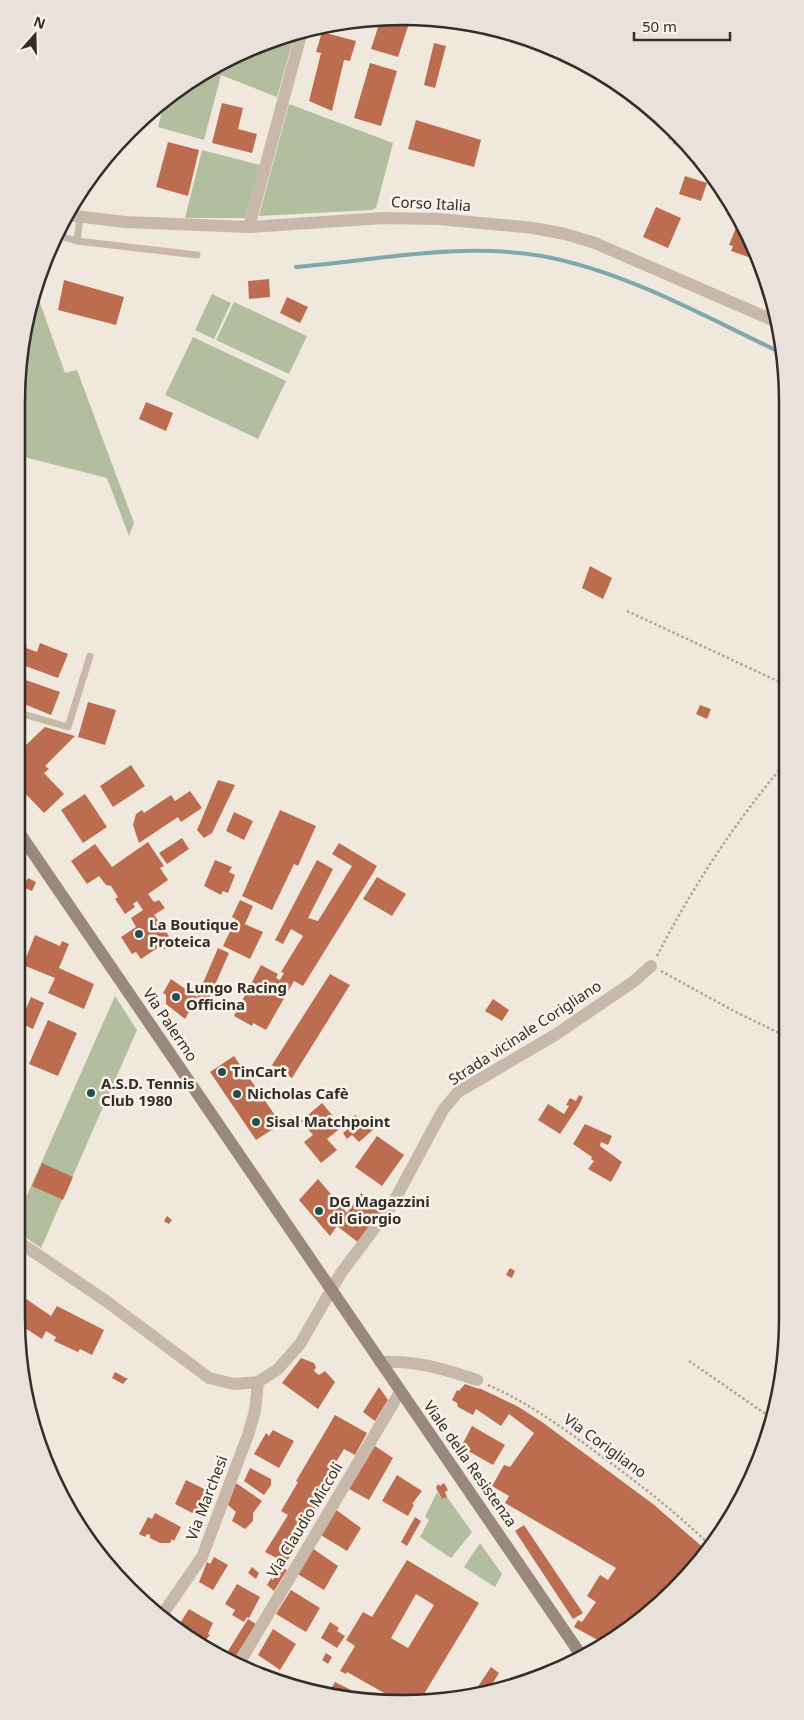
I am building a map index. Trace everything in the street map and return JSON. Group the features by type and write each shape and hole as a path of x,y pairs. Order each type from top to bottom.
{"main road":[{"name":"Via Palermo","path":"25,844 330,1289"},
{"name":"Viale della Resistenza","path":"330,1289 578,1651"}],"street":[{"path":"249,228 300,39"},
{"name":"Corso Italia","path":"74,216 187,226 249,228 392,218 438,219 564,234 595,243 770,319"},
{"name":"Strada vicinale Corigliano","path":"258,1382 278,1369 288,1359 310,1328 330,1289 392,1205 443,1110 458,1092 555,1035 633,982 651,966"},
{"path":"25,1247 106,1302 209,1378 234,1384 258,1382"},
{"path":"380,1362 404,1361 436,1366 477,1380"},
{"name":"Via Marchesi","path":"165,1611 178,1595 205,1549 248,1435 255,1411 258,1382"},
{"name":"Via Claudio Miccoli","path":"242,1659 400,1392"}],"lane":[{"path":"77,241 80,217"},
{"path":"63,237 77,241 196,255"},
{"path":"25,715 68,727 90,656"}],"path":[{"path":"627,611 779,682"},
{"path":"779,770 751,804 710,862 651,966 779,1033"},
{"path":"689,1362 766,1415"},
{"name":"Via Corigliano","path":"477,1380 512,1396 568,1432 660,1501 706,1541"}],"green space":[{"path":"293,41 277,97 221,75 204,140 158,127 162,111 193,89 235,64"},
{"path":"289,104 393,143 376,208 371,210 259,216"},
{"path":"202,150 260,165 245,218 185,218"},
{"path":"212,294 231,303 214,339 195,330"},
{"path":"39,300 65,373 77,370 134,523 129,536 107,478 25,457 25,402 28,353"},
{"path":"234,302 307,336 289,374 216,340"},
{"path":"193,337 286,381 258,439 165,395"},
{"name":"A.S.D. Tennis Club 1980","path":"115,996 137,1030 41,1248 25,1237 25,1200"},
{"path":"437,1492 442,1499 447,1497 472,1532 451,1558 420,1537 429,1520 425,1517"},
{"path":"480,1543 502,1574 495,1587 464,1567"}],"building":[{"path":"408,25 398,57 371,49 378,26"},
{"path":"325,33 356,41 350,61 344,60 332,111 309,101 321,53 316,52 322,34"},
{"path":"434,43 446,46 435,88 424,85"},
{"path":"370,63 397,71 381,126 354,118"},
{"path":"222,103 243,108 238,129 257,134 252,153 212,143"},
{"path":"416,120 481,140 474,167 408,149"},
{"path":"168,142 199,150 188,196 156,187"},
{"path":"685,176 707,183 701,201 679,194"},
{"path":"656,207 681,218 668,248 643,237"},
{"path":"736,228 750,257 731,251 733,246 729,245"},
{"path":"269,279 270,297 249,299 248,281"},
{"path":"64,280 124,297 116,325 58,310"},
{"path":"287,297 308,307 300,323 280,313"},
{"path":"146,402 173,413 166,431 139,419"},
{"path":"590,566 612,578 603,599 582,588"},
{"path":"40,643 68,654 58,678 25,666 25,644 27,645 26,648 37,652"},
{"path":"25,680 60,692 51,715 25,704"},
{"path":"88,702 116,710 105,745 78,737"},
{"path":"700,705 711,709 707,719 696,714"},
{"path":"45,727 75,736 45,766 49,769 44,773 64,794 44,813 25,793 26,745"},
{"path":"131,765 145,786 113,807 100,786"},
{"path":"218,780 235,785 212,833 204,838 197,830"},
{"path":"190,791 202,808 181,822 178,817 139,843 133,825 136,814 142,810 144,813 171,795 175,801"},
{"path":"85,794 107,827 83,843 61,810"},
{"path":"280,810 316,826 298,866 294,864 272,910 242,896"},
{"path":"234,812 253,821 244,840 226,831"},
{"path":"182,838 189,849 167,864 159,853"},
{"path":"148,842 164,866 160,868 168,880 148,894 154,902 159,900 165,908 154,915 169,936 165,950 162,945 141,959 136,952 132,954 121,937 136,927 131,918 143,910 137,901 133,904 135,907 125,914 115,899 118,897 111,886 106,885 99,876 87,884 71,861 95,844 112,867"},
{"path":"339,843 377,866 303,986 294,981 266,1030 253,1023 252,1026 234,1016 261,965 278,974 276,978 280,980 284,973 281,972 303,936 291,929 283,944 275,940 317,860 333,869 308,918 318,921 352,866 332,854"},
{"path":"215,860 232,867 229,872 235,875 228,893 223,891 221,895 204,886"},
{"path":"377,877 406,894 392,916 363,899"},
{"path":"28,878 36,882 32,891 25,888"},
{"path":"240,900 253,906 245,924 263,932 250,959 223,946 236,919 232,917"},
{"path":"35,935 60,946 62,941 69,944 59,968 94,984 84,1009 48,993 55,978 25,966 25,960"},
{"path":"218,948 229,953 207,1003 197,997"},
{"path":"330,974 350,985 292,1078 272,1065"},
{"path":"171,979 197,997 185,1019 166,1004 166,995 163,993"},
{"path":"31,997 44,1003 33,1029 25,1025 25,1011"},
{"path":"493,999 509,1010 502,1021 485,1011"},
{"path":"48,1020 77,1033 58,1076 29,1064"},
{"path":"234,1056 281,1124 256,1140 210,1072"},
{"path":"579,1095 583,1097 560,1134 538,1120 548,1104 564,1114 569,1106 566,1105 570,1098 576,1101"},
{"path":"322,1103 342,1127 327,1139 337,1150 321,1163 304,1142 313,1135 301,1121"},
{"path":"355,1115 375,1128 359,1142 352,1135 347,1139 343,1133 349,1128 353,1134 361,1126 352,1120"},
{"path":"585,1124 612,1136 608,1145 601,1142 600,1146 622,1162 611,1182 588,1169 594,1161 591,1159 592,1157 573,1144"},
{"path":"377,1136 404,1155 382,1186 355,1167"},
{"path":"42,1163 73,1177 63,1200 32,1186"},
{"path":"318,1179 347,1213 361,1193 384,1211 359,1243 337,1226 330,1236 299,1200"},
{"path":"167,1216 172,1220 169,1224 164,1221"},
{"path":"510,1268 515,1271 512,1278 506,1275"},
{"path":"25,1298 51,1316 57,1306 104,1330 92,1355 80,1349 78,1352 54,1341 56,1337 46,1331 42,1339 25,1328"},
{"path":"301,1358 314,1363 316,1367 314,1371 319,1375 325,1371 335,1382 318,1409 282,1383"},
{"path":"115,1372 128,1378 123,1384 112,1378"},
{"path":"465,1384 479,1388 517,1406 542,1422 653,1504 702,1547 669,1585 632,1617 611,1631 597,1640 574,1627 578,1620 582,1622 596,1602 587,1596 600,1575 608,1580 616,1568 505,1503 509,1496 492,1486 504,1465 510,1467 534,1433 509,1414 501,1426 476,1409 473,1415 458,1407 457,1403 452,1400 457,1390 459,1391"},
{"path":"379,1387 388,1400 375,1421 363,1412"},
{"path":"335,1415 367,1433 355,1455 344,1449 313,1499 319,1502 303,1529 306,1530 286,1563 265,1552 288,1515 281,1511 298,1482 296,1481"},
{"path":"472,1426 505,1445 493,1465 461,1447"},
{"path":"273,1430 294,1441 279,1468 254,1454 266,1433 269,1436"},
{"path":"375,1446 393,1458 369,1500 349,1489"},
{"path":"250,1468 271,1479 271,1485 264,1495 244,1481"},
{"path":"397,1475 422,1491 412,1504 414,1505 408,1516 382,1501"},
{"path":"186,1480 214,1494 202,1518 175,1504"},
{"path":"236,1483 262,1501 253,1513 253,1521 245,1529 232,1521 236,1512 228,1505"},
{"path":"444,1483 448,1490 445,1492 447,1497 442,1499 436,1488 438,1484 440,1486"},
{"path":"335,1509 361,1528 347,1551 319,1534"},
{"path":"155,1513 181,1527 174,1541 172,1539 170,1543 160,1543 150,1538 150,1535 147,1534 145,1537 139,1534 148,1517 152,1519"},
{"path":"415,1517 421,1521 407,1546 401,1542"},
{"path":"524,1525 583,1613 573,1619 515,1531"},
{"path":"312,1548 338,1566 324,1590 296,1573"},
{"path":"214,1557 228,1565 213,1590 199,1582 207,1562 210,1564"},
{"path":"407,1560 479,1603 424,1694 387,1694 347,1672 346,1674 340,1671 355,1646 346,1640 363,1612 372,1617","holes":["416,1594 434,1605 408,1648 391,1638"]},
{"path":"252,1567 259,1573 256,1579 248,1573"},
{"path":"281,1567 287,1570 274,1591 267,1585 271,1578 273,1580"},
{"path":"237,1584 260,1597 249,1618 247,1617 244,1622 232,1615 235,1610 225,1604"},
{"path":"291,1590 320,1608 306,1632 276,1614"},
{"path":"189,1609 213,1623 208,1634 210,1635 206,1639 180,1623"},
{"path":"248,1619 256,1624 236,1656 228,1651"},
{"path":"330,1622 339,1628 337,1631 345,1636 337,1648 321,1638"},
{"path":"273,1629 296,1644 280,1670 258,1655"},
{"path":"326,1653 332,1657 328,1664 322,1660"},
{"path":"491,1667 499,1673 492,1684 477,1688"},
{"path":"335,1682 354,1692 353,1692 331,1689"}],"waterway":[{"path":"296,267 450,251 512,252 542,256 574,263 636,285 696,311 775,350"}],"place":[{"name":"La Boutique Proteica","path":"139,934"},
{"name":"Lungo Racing Officina","path":"176,997"},
{"name":"TinCart","path":"222,1072"},
{"name":"A.S.D. Tennis Club 1980","path":"91,1093"},
{"name":"Nicholas Cafè","path":"237,1094"},
{"name":"Sisal Matchpoint","path":"256,1122"},
{"name":"DG Magazzini di Giorgio","path":"319,1211"}]}
